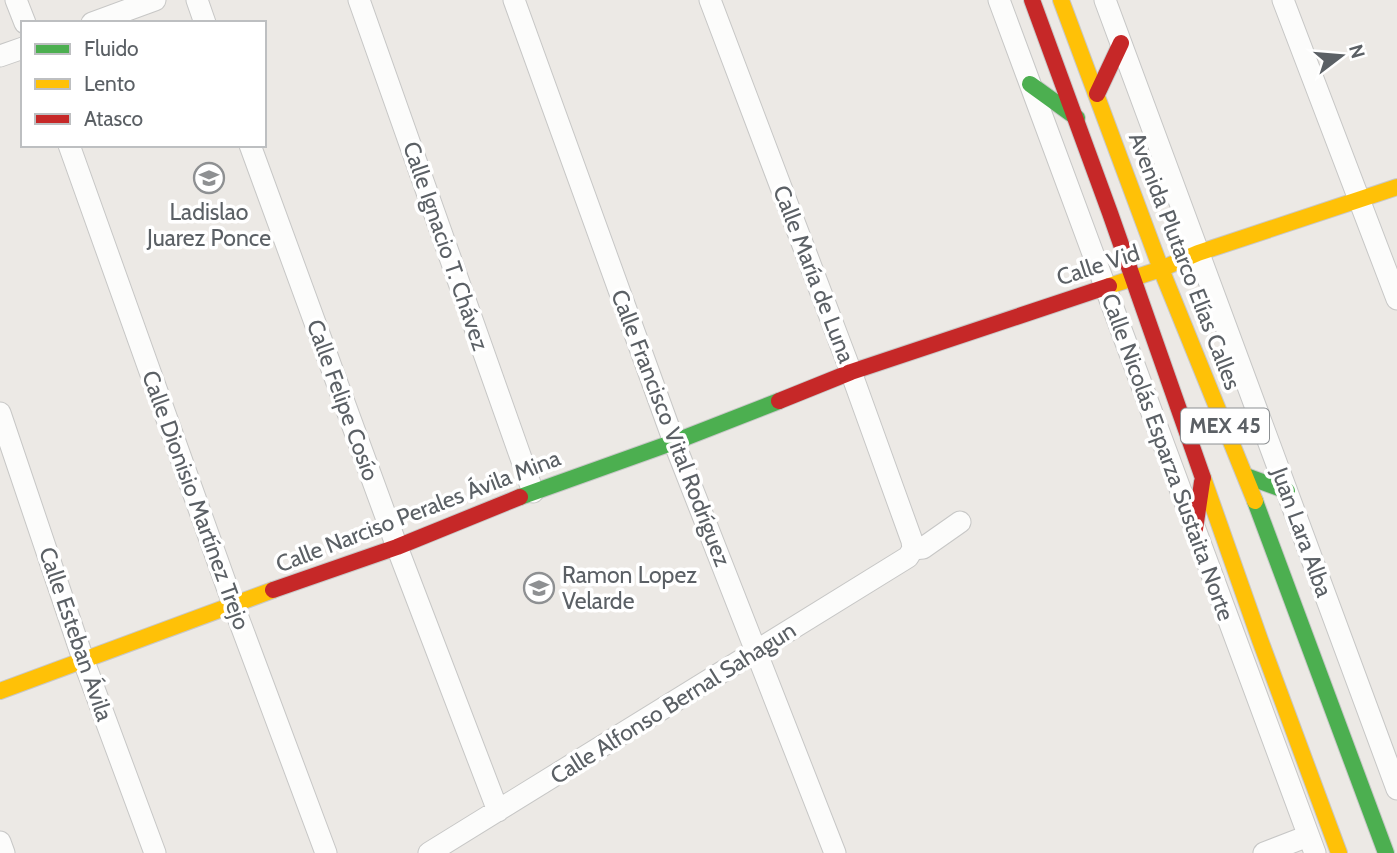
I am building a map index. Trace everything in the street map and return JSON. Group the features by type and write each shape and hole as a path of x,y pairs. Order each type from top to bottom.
{"main road":[{"name":"MEX 45","path":"1032,0 1077,118 1202,477 1339,853"},
{"name":"Avenida Plutarco Elías Calles","path":"1061,0 1161,269 1246,476 1387,853"},
{"path":"1097,94 1121,43"},
{"path":"1030,84 1077,118"},
{"name":"Calle Vid","path":"852,372 1397,187"},
{"name":"Calle Narciso Perales Ávila Mina","path":"0,691 233,604 397,547 533,492 674,442 852,372"},
{"path":"1246,476 1287,491"},
{"path":"1195,529 1202,477"}],"street":[{"path":"16,0 24,21"},
{"path":"97,21 155,0"},
{"path":"197,0 204,21"},
{"name":"Calle Ignacio T. Chávez","path":"359,0 533,492"},
{"name":"Calle Francisco Vital Rodríguez","path":"514,0 674,442 835,853"},
{"name":"Calle María de Luna","path":"710,0 852,372 913,549"},
{"name":"Calle Nicolás Esparza Sustaita Norte","path":"999,0 1311,844 1264,853"},
{"name":"Juan Lara Alba","path":"1105,0 1397,789"},
{"path":"1283,0 1397,299"},
{"path":"0,56 21,49"},
{"name":"Calle Dionisio Martínez Trejo","path":"70,147 233,604 326,853"},
{"name":"Calle Felipe Cosío","path":"251,147 397,547 498,811"},
{"name":"Calle Esteban Ávila","path":"0,413 83,659 155,853"},
{"name":"Calle Alfonso Bernal Sahagun","path":"429,853 908,557 913,549 923,548 960,522"},
{"path":"0,842 4,853"}],"traffic: fast":[{"path":"1030,84 1077,118"},
{"path":"520,497 779,401"},
{"path":"1246,476 1287,491"},
{"path":"1255,501 1386,853"}],"traffic: slow":[{"path":"1061,0 1161,269 1255,501"},
{"path":"1109,286 1161,269 1198,253 1397,187"},
{"path":"1203,478 1339,853"},
{"path":"0,691 273,590"}],"traffic: jam":[{"path":"1032,0 1203,478"},
{"path":"1097,94 1121,43"},
{"path":"779,401 851,372 1109,286"},
{"path":"1195,529 1202,482"},
{"path":"273,590 397,547 520,497"}],"place":[{"name":"Ladislao Juarez Ponce","path":"209,178"},
{"name":"Ramon Lopez Velarde","path":"539,588"}]}
